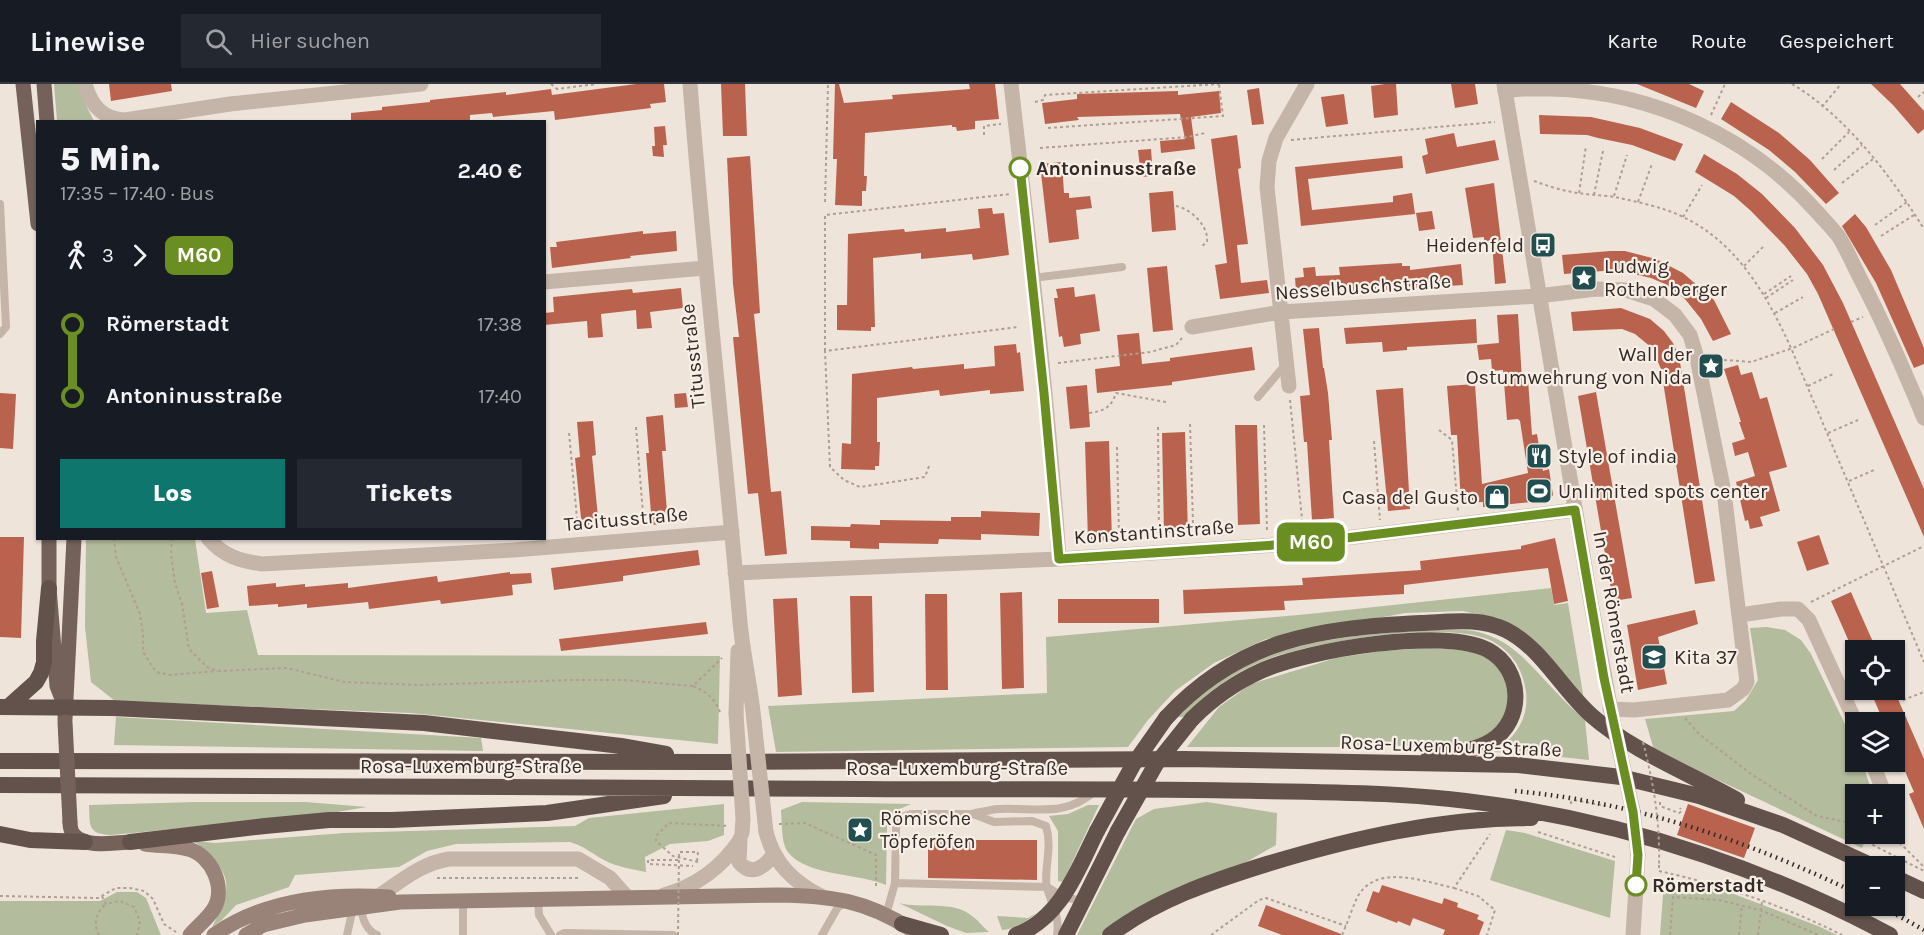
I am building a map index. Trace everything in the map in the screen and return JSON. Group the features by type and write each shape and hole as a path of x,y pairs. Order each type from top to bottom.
{"highway":[{"path":"4,707 36,682 41,673 44,662 49,588"},
{"path":"1016,935 1034,926 1059,902 1133,765 1166,718 1189,695 1214,674 1256,651 1281,642 1332,631 1380,625 1457,621 1484,623 1505,630 1525,643 1581,705 1613,732 1783,825"},
{"path":"1066,935 1118,831 1156,764 1192,719 1226,691 1264,669 1316,653 1403,642 1454,642 1479,647 1489,651 1503,663 1513,679 1515,705 1507,725 1492,740 1467,750 1378,764"},
{"path":"4,707 65,715 237,713 424,723 621,746 711,762"},
{"name":"Rosa-Luxemburg-Straße","path":"0,761 286,763 1185,759 1518,765 1621,777 1699,796 1783,825 1851,856"},
{"name":"Rosa-Luxemburg-Straße","path":"0,785 982,790 1098,788 1375,793 1511,807 1661,842 1799,891 1890,935"},
{"path":"130,842 329,820 392,820 548,813 721,788"},
{"path":"1110,935 1139,916 1188,891 1318,849 1435,824 1519,818 1566,818"},
{"path":"45,841 70,825"},
{"path":"0,834 45,841 84,842"},
{"path":"1905,882 1924,891"},
{"path":"902,924 941,935"}],"main road":[{"path":"23,84 36,205"},
{"path":"44,84 47,120"},
{"path":"49,540 49,588 57,686 65,715"},
{"path":"74,540 65,715 70,825 73,834 84,842 130,842 188,849 202,855 213,872 219,890 216,904 190,935"},
{"path":"214,935 247,916 278,906 360,894 434,900 821,896 849,901 886,915 919,935"},
{"path":"246,935 264,925 284,919 357,907 434,900"}],"street":[{"path":"86,84 88,95 104,116 114,120 230,104 421,84"},
{"name":"Titusstraße","path":"690,84 705,268 740,624 754,721 766,832 774,854 794,879 821,896"},
{"path":"1011,84 1033,278 1059,559"},
{"path":"1289,386 1267,188 1269,160 1276,138 1307,84"},
{"path":"1504,87 1575,90 1639,100 1672,112 1705,128 1741,147 1775,171 1804,197 1839,237 1877,311 1924,418"},
{"name":"In der Römerstadt","path":"1504,87 1575,510 1612,715 1633,812 1638,855 1634,935"},
{"path":"546,282 705,268"},
{"name":"Nesselbuschstraße","path":"1192,327 1281,312 1538,296 1596,289 1626,290 1654,299 1675,315 1690,335 1697,358 1724,492 1748,673 1747,682 1743,689 1728,700 1634,710 1612,715"},
{"name":"Konstantinstraße","path":"735,573 1059,559 1305,543 1575,510"},
{"name":"Tacitusstraße","path":"210,540 229,557 262,564 514,550 732,532"},
{"path":"1740,615 1798,609 1809,621 1851,712"},
{"name":"Titusstraße","path":"740,624 728,714 743,819 739,862 746,869 761,869 774,854"},
{"path":"659,896 684,889 706,877 725,860 741,837"},
{"path":"379,896 417,870 435,861 449,859 578,859 610,878 627,897"}],"lane":[{"path":"0,204 6,327 0,334"},
{"path":"1033,278 1122,267"},
{"path":"1258,397 1286,364"},
{"path":"886,915 896,883 896,828 900,817 911,814 973,814 996,809 1061,809 1083,802 1098,788"},
{"path":"973,814 994,822 1032,821 1046,826 1050,839 1047,886 1059,902 1057,935"},
{"path":"896,883 1047,886"},
{"path":"1047,886 1059,902"},
{"path":"538,898 539,915 551,935"},
{"path":"463,900 463,934"},
{"path":"822,935 838,907 849,901"},
{"path":"1059,902 1083,902"},
{"path":"347,935 357,907"},
{"path":"357,907 371,933 377,935"},
{"path":"560,935 564,933 672,935"}],"path":[{"path":"551,84 556,89 596,84"},
{"path":"825,202 828,84"},
{"path":"1035,102 1043,100 1045,95 1219,84 1223,116 1048,128"},
{"path":"1705,128 1725,84"},
{"path":"1791,84 1804,91 1862,145 1892,180 1924,229"},
{"path":"1822,107 1841,84"},
{"path":"1918,98 1924,92"},
{"path":"1276,138 1294,141 1497,122"},
{"path":"984,135 984,126 1006,124"},
{"path":"1822,159 1849,132"},
{"path":"1040,148 1188,137 1205,133"},
{"path":"1834,170 1862,145"},
{"path":"1579,193 1586,146"},
{"path":"1594,195 1603,151"},
{"path":"1614,197 1627,155"},
{"path":"1842,183 1874,159"},
{"path":"1638,202 1653,164"},
{"path":"1531,180 1557,189 1638,202 1683,217 1710,235 1744,266 1775,313 1791,348 1924,662"},
{"path":"1683,217 1702,185"},
{"path":"929,466 925,477 860,487 844,480 830,467 825,351 825,215 1014,194"},
{"path":"1875,225 1906,202"},
{"path":"1176,206 1201,222 1207,230 1207,242 1202,246"},
{"path":"1881,236 1914,214"},
{"path":"1744,266 1765,245"},
{"path":"1764,294 1791,276"},
{"path":"1766,298 1793,280"},
{"path":"1775,313 1803,297"},
{"path":"825,351 1018,327"},
{"path":"1050,364 1150,352 1176,345 1192,327"},
{"path":"1697,358 1751,362 1834,329"},
{"path":"1808,386 1835,373"},
{"path":"1289,386 1303,529"},
{"path":"1089,413 1104,411 1113,403 1116,393 1166,402"},
{"path":"1828,433 1858,420"},
{"path":"1190,424 1193,523"},
{"path":"1264,425 1267,532"},
{"path":"636,427 644,532"},
{"path":"1158,428 1159,542"},
{"path":"1439,429 1452,440 1458,511"},
{"path":"569,434 579,537"},
{"path":"1374,441 1380,520"},
{"path":"1117,447 1119,536"},
{"path":"1849,481 1874,470"},
{"path":"114,540 116,558 140,614 143,634 142,652 156,672 170,675 286,668 344,682 409,684 623,680 693,686 706,692 728,714"},
{"path":"172,540 171,554 175,583 182,604 189,649 207,667 219,671"},
{"path":"1798,609 1924,546"},
{"path":"693,686 722,658"},
{"path":"1905,699 1924,692"},
{"path":"1675,705 1699,734 1751,774 1817,816 1845,822"},
{"path":"1643,742 1657,802 1660,836 1659,872 1710,883 1820,924 1842,935"},
{"path":"1576,800 1606,806"},
{"path":"1663,807 1679,813 1682,811 1678,807"},
{"path":"1538,832 1618,858"},
{"path":"1454,888 1490,833"},
{"path":"1871,844 1924,869"},
{"path":"1900,844 1924,869"},
{"path":"678,935 679,852 698,852 697,861"},
{"path":"678,860 648,860 648,864 688,865"},
{"path":"1342,935 1359,894 1368,885 1384,877 1410,878 1478,896 1495,910 1487,935"},
{"path":"430,878 589,878"},
{"path":"0,896 98,898 116,888 130,888 144,891 153,899 164,924 174,930"},
{"path":"102,896 106,904"},
{"path":"1670,935 1673,897 1719,900 1742,905 1760,910 1819,935"},
{"path":"1211,935 1259,900 1266,898 1346,926"},
{"path":"99,935 96,922 99,912 106,904 120,901 134,907 140,921 137,935"},
{"path":"1758,935 1762,902"},
{"path":"1739,935 1742,905"}],"green space":[{"path":"54,84 79,84 94,120 57,120"},
{"path":"86,540 195,540 206,613 247,610 258,655 720,656 718,744 411,713 115,701 91,682 85,627"},
{"path":"1551,588 1554,605 1568,603 1584,700 1531,641 1499,618 1462,611 1405,613 1266,639 1214,663 1175,691 1148,720 1128,747 776,752 768,706 1047,693 1046,637 1309,614"},
{"path":"1767,627 1785,630 1801,640 1811,654 1845,724 1845,772 1865,772 1869,784 1845,784 1845,840 1654,750 1645,719 1734,711 1746,700 1758,680 1750,628"},
{"path":"1437,629 1474,631 1499,640 1519,654 1585,720 1589,760 1494,752 1508,741 1523,719 1526,692 1522,676 1511,656 1492,641 1471,635 1444,632 1345,640 1286,653 1253,665 1231,677 1183,717 1178,717 1212,686 1237,670 1292,648 1349,637"},
{"path":"1429,648 1482,655 1497,664 1502,671 1509,697 1508,710 1498,726 1477,743 1365,747 1187,747 1219,707 1251,684 1336,658 1382,651"},
{"path":"116,717 481,738 483,751 114,745"},
{"path":"305,802 367,807 319,815 111,835 98,833 90,823 89,805"},
{"path":"802,802 911,804 895,811 887,826 886,885 807,866 787,851 783,837 781,810"},
{"path":"1207,802 1277,813 1276,845 1241,865 1128,913 1101,935 1077,935 1136,819 1154,809"},
{"path":"724,804 724,835 708,841 670,844 645,857 646,872 624,868 570,842 456,844 427,851 399,867 295,875 289,887 236,905 212,927 224,899 226,879 222,870 194,841 215,843 344,833 575,826 589,818"},
{"path":"1088,805 1099,805 1063,882 1058,881 1058,831 1049,816 1068,814"},
{"path":"1506,830 1525,833 1615,861 1610,918 1490,880"},
{"path":"1664,881 1710,885 1837,935 1660,935"},
{"path":"117,892 137,892 146,898 161,935 0,935 0,901 100,901"},
{"path":"899,903 956,908 972,916 989,932 966,933"},
{"path":"1036,913 1020,924 1012,928 1002,930 997,916 1028,918"}],"building":[{"path":"109,84 171,84 172,91 111,101"},
{"path":"636,84 664,84 666,102 650,104 651,108 555,120 554,111 493,117 492,113 470,115 470,120 351,120 351,113 382,110 382,107 430,102 430,100 506,92 506,95 551,89 552,95"},
{"path":"721,84 745,84 747,136 723,136"},
{"path":"835,84 839,84 844,103 893,99 892,95 970,89 969,84 995,84 999,119 975,121 975,129 957,131 952,125 865,133 864,176 867,176 866,191 862,191 862,206 835,205 837,159 833,159"},
{"path":"1396,84 1398,115 1374,118 1371,86"},
{"path":"1451,84 1475,84 1478,104 1455,108"},
{"path":"1637,84 1689,84 1704,91 1696,108"},
{"path":"1871,84 1900,84 1924,111 1924,129 1918,134"},
{"path":"1259,88 1264,124 1252,125 1247,90"},
{"path":"1178,91 1178,95 1219,91 1221,113 1191,117 1195,149 1161,153 1160,141 1185,139 1180,114 1077,117 1079,120 1045,124 1042,103 1077,99 1077,94"},
{"path":"1344,94 1348,124 1326,127 1321,97"},
{"path":"1731,102 1779,133 1810,160 1839,193 1826,204 1795,172 1769,150 1721,119"},
{"path":"1539,115 1591,117 1640,128 1683,144 1675,161 1632,145 1587,135 1540,134"},
{"path":"665,126 667,145 655,146 654,127"},
{"path":"1454,133 1457,147 1495,140 1499,160 1426,174 1422,156 1428,154 1425,139"},
{"path":"1237,135 1241,168 1238,169 1248,244 1237,245 1241,283 1267,280 1269,293 1220,299 1215,265 1227,263 1211,139"},
{"path":"663,145 664,157 653,156 652,146"},
{"path":"1151,149 1153,176 1141,177 1138,150"},
{"path":"1704,154 1737,174 1762,194 1795,228 1823,265 1843,303 1924,489 1924,537 1818,294 1807,274 1785,246 1751,211 1734,196 1695,172"},
{"path":"750,156 760,313 754,314 771,492 781,491 787,554 765,556 758,493 748,494 733,337 739,337 733,284 727,158"},
{"path":"1402,156 1403,168 1308,179 1312,210 1393,202 1393,196 1412,193 1415,214 1301,226 1295,167"},
{"path":"1062,162 1064,193 1069,193 1069,198 1090,196 1092,208 1076,210 1079,239 1049,243 1040,164"},
{"path":"1494,183 1506,283 1495,284 1492,242 1484,242 1484,237 1473,238 1465,188"},
{"path":"1173,191 1176,230 1152,232 1149,193"},
{"path":"992,208 993,214 1004,213 1009,255 973,260 972,254 921,259 921,253 873,258 875,327 871,327 871,331 837,330 837,305 847,305 848,234 946,228 946,232 980,228 978,209"},
{"path":"1432,211 1435,229 1419,231 1416,213"},
{"path":"1855,214 1866,227 1891,270 1924,348 1924,364 1914,368 1876,283 1842,226"},
{"path":"643,231 643,234 676,231 677,251 552,268 550,247 557,247 556,242"},
{"path":"1625,251 1656,259 1683,273 1714,300 1731,334 1713,341 1701,319 1685,299 1665,284 1651,278 1616,270 1564,274 1562,255"},
{"path":"1402,263 1402,266 1410,266 1410,270 1461,264 1463,285 1345,293 1345,288 1321,289 1321,295 1299,296 1296,291 1295,278 1304,277 1303,268 1315,267 1316,276 1340,275 1339,267"},
{"path":"1167,266 1173,330 1153,332 1147,268"},
{"path":"1074,287 1075,297 1095,294 1100,331 1080,334 1081,344 1064,347 1062,336 1059,337 1054,298 1058,298 1056,289"},
{"path":"681,288 683,308 650,312 652,328 637,329 636,310 601,314 603,337 588,338 587,321 546,325 546,313 554,312 553,297 632,289 633,293"},
{"path":"1621,308 1650,319 1664,331 1679,356 1715,581 1695,584 1661,369 1652,348 1635,334 1622,329 1573,331 1571,312"},
{"path":"1518,314 1522,380 1528,380 1532,435 1537,434 1543,471 1549,469 1553,495 1549,500 1483,507 1483,502 1461,503 1457,435 1451,435 1447,386 1475,384 1482,484 1528,473 1520,421 1518,419 1507,420 1503,370 1492,371 1491,359 1479,360 1477,345 1499,343 1497,315"},
{"path":"1476,319 1477,343 1407,347 1407,350 1383,352 1382,342 1346,344 1344,328"},
{"path":"1319,328 1332,440 1329,440 1334,518 1312,520 1307,442 1304,442 1300,396 1310,395 1303,329"},
{"path":"1139,333 1142,364 1252,347 1255,370 1172,382 1172,385 1097,393 1095,369 1120,366 1117,335"},
{"path":"1016,344 1017,353 1020,352 1024,391 990,394 990,390 940,396 939,390 877,398 879,466 875,466 875,470 841,469 842,443 851,444 852,374 964,364 964,369 995,366 994,346"},
{"path":"1738,365 1741,375 1752,372 1760,399 1767,397 1787,467 1769,472 1780,511 1760,517 1763,526 1750,529 1748,520 1745,521 1736,482 1755,476 1748,452 1735,456 1732,443 1745,439 1724,369"},
{"path":"1087,385 1090,427 1070,429 1066,387"},
{"path":"1403,388 1410,509 1388,511 1376,390"},
{"path":"1596,392 1632,598 1613,601 1578,396"},
{"path":"0,393 16,394 13,449 0,448"},
{"path":"686,393 688,407 675,408 674,394"},
{"path":"663,415 666,451 662,451 668,523 652,525 646,453 649,453 646,417"},
{"path":"593,421 596,455 592,456 599,527 582,528 575,458 580,457 577,422"},
{"path":"1235,425 1257,425 1260,524 1238,525"},
{"path":"1185,432 1188,533 1164,533 1162,433"},
{"path":"1109,441 1112,540 1088,541 1085,442"},
{"path":"981,511 1040,513 1039,536 981,534 981,540 939,539 938,544 879,543 879,549 850,548 850,541 811,540 811,526 880,525 880,520 951,521 951,517 981,517"},
{"path":"1819,535 1829,564 1807,571 1797,542"},
{"path":"0,537 24,537 21,638 0,637"},
{"path":"1555,538 1568,601 1554,604 1548,568 1404,585 1404,594 1284,601 1285,610 1184,614 1183,590 1303,585 1302,578 1421,570 1420,561 1521,549 1521,546"},
{"path":"698,550 700,565 623,576 623,581 554,590 551,568"},
{"path":"212,571 219,607 207,609 201,573"},
{"path":"510,572 510,574 531,573 532,583 512,585 513,595 441,604 440,600 369,609 368,602 307,608 307,604 278,607 278,604 249,606 247,586 276,583 276,587 305,584 305,587 348,583 348,588 437,576 438,582"},
{"path":"1022,592 1024,688 1002,689 1000,593"},
{"path":"1851,592 1872,640 1848,640 1831,601"},
{"path":"925,594 947,594 948,690 926,690"},
{"path":"850,596 872,596 874,692 852,693"},
{"path":"797,598 802,695 778,697 773,599"},
{"path":"1058,599 1159,599 1159,623 1058,623"},
{"path":"1695,610 1698,624 1658,637 1667,684 1638,690 1627,625"},
{"path":"706,622 708,634 561,651 559,639"},
{"path":"1874,700 1898,700 1904,712 1879,712"},
{"path":"1905,715 1924,759 1924,829 1909,794 1914,792 1905,771"},
{"path":"1688,804 1755,828 1744,858 1677,835"},
{"path":"853,819 869,819 868,840 852,839"},
{"path":"928,840 1037,840 1037,880 928,878"},
{"path":"1382,885 1442,904 1444,898 1458,903 1457,907 1479,915 1477,919 1484,922 1479,935 1443,935 1445,930 1413,918 1410,926 1366,911 1373,891 1379,893"},
{"path":"1266,905 1341,935 1282,935 1258,926"}],"railway":[{"path":"1515,791 1559,796 1647,814 1732,841 1845,888"},
{"path":"1899,916 1924,930"}],"bus line":[{"name":"M60","path":"1020,168 1033,278 1059,559 1305,543 1575,510 1604,678 1633,812 1638,855 1636,885"}],"place":[{"name":"Antoninusstraße","path":"1020,168"},
{"name":"Heidenfeld","path":"1543,245"},
{"name":"Ludwig Rothenberger","path":"1584,278"},
{"name":"Wall der Ostumwehrung von Nida","path":"1711,366"},
{"name":"Style of india","path":"1539,456"},
{"name":"Unlimited spots center","path":"1539,491"},
{"name":"Casa del Gusto","path":"1497,497"},
{"name":"Kita 37","path":"1654,657"},
{"name":"Römische Töpferöfen","path":"860,830"},
{"name":"Römerstadt","path":"1636,885"}]}
